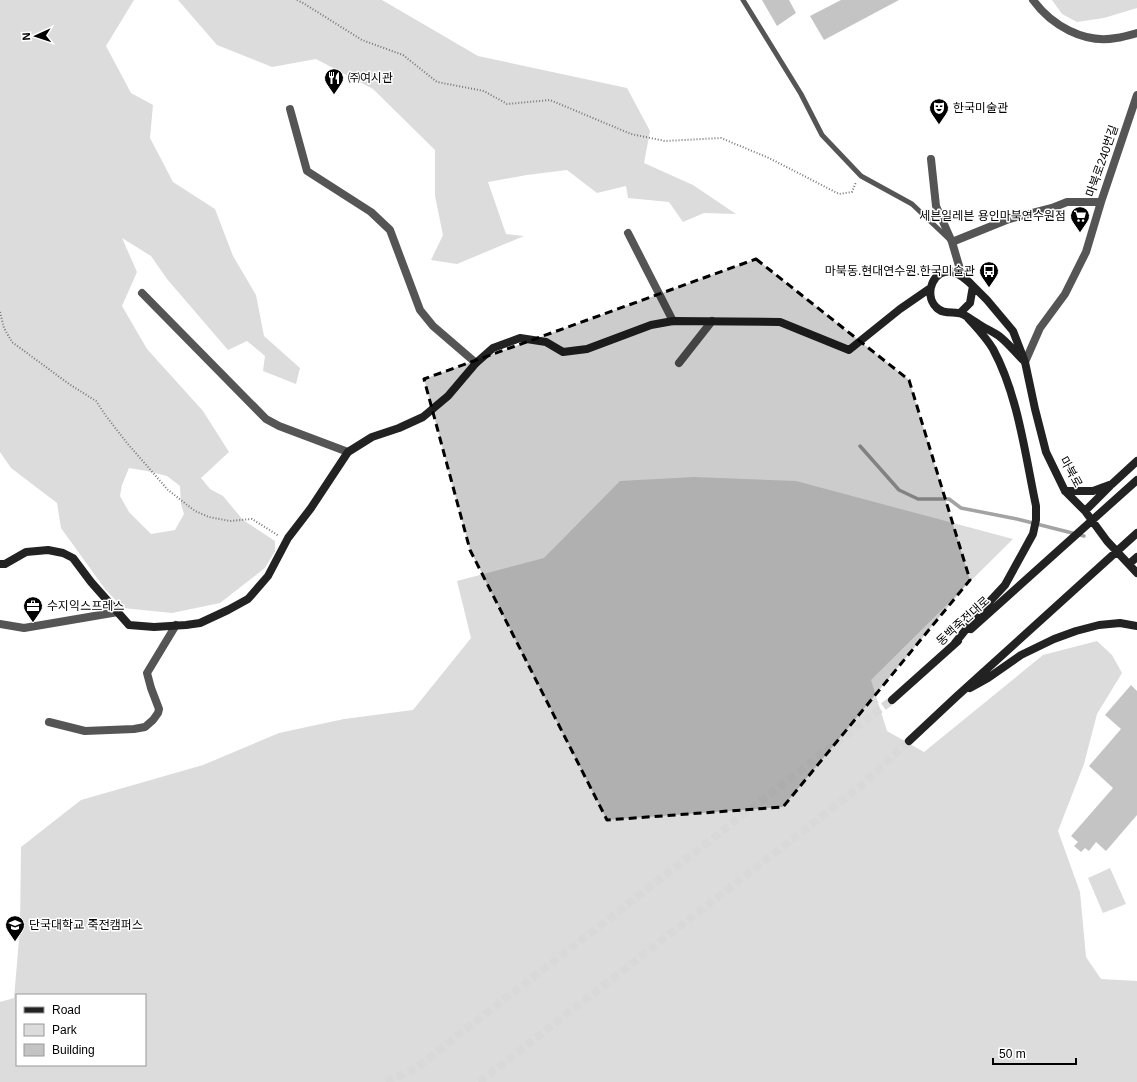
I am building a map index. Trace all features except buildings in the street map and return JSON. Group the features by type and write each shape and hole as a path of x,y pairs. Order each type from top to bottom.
{"street":[{"path":"1033,0 1048,18 1073,33 1092,39 1115,38 1137,33"},
{"name":"마북로240번길","path":"1024,362 1040,328 1065,294 1086,252 1137,95"},
{"path":"290,109 307,171 371,212 390,230 420,310 433,326 476,363"},
{"path":"931,159 936,206 952,242 962,276"},
{"path":"952,242 1009,219 1052,208 1067,202 1101,202"},
{"path":"628,233 673,321"},
{"path":"0,564 5,564 26,552 48,550 63,553 73,558 91,582 129,625 154,627 200,622 228,610 248,599 268,576 286,542 311,508 348,452 372,437 399,428 423,417 448,396 476,363 494,348 520,338 546,342 563,352 587,349 651,325 673,321 712,321 780,322 849,350 900,309 929,289 933,280 942,272 952,271 962,276 973,286 970,303 960,313"},
{"name":"마북로","path":"973,286 1013,331 1024,362 1046,452 1065,491 1085,512 1107,541 1137,573"},
{"path":"929,289 931,298 936,308 947,313 960,313 1000,337 1024,362"},
{"path":"142,293 266,419 279,426 348,452"},
{"path":"955,644 979,613 1005,585 1033,534 1036,520 1036,506 1017,416 1007,378 992,347 968,318"},
{"path":"679,363 712,321"},
{"path":"1085,512 1137,461"},
{"name":"동백죽전대로","path":"892,700 1137,480"},
{"path":"1065,491 1093,491 1112,484"},
{"path":"909,741 1057,604 1137,533"},
{"path":"1129,564 1137,556"},
{"path":"0,624 24,628 118,612"},
{"path":"956,697 988,678 1021,655 1054,639 1099,625 1120,623 1137,626"},
{"path":"49,722 85,731 134,730 145,727 153,720 159,709 147,673 176,625"}],"lane":[{"path":"743,0 801,94 822,135 861,176 912,204 952,242"}],"path":[{"path":"297,0 303,2 362,40 403,55 437,82 484,90 507,104 550,100 631,134 665,141 720,138 769,158 839,194 852,192 859,174"},
{"path":"0,312 4,328 12,342 69,384 96,401 127,443 168,490 195,511 209,517 230,521 252,519 286,542"}],"highlighted area":[{"path":"756,259 909,380 970,580 783,807 607,820 470,550 424,379"}],"green space":[{"path":"0,0 134,0 106,46 131,93 153,105 150,138 173,182 215,209 233,256 256,295 264,336 300,368 296,384 263,371 265,356 247,341 228,350 167,279 151,256 122,238 137,272 122,306 147,349 203,411 229,452 201,478 210,489 223,496 243,520 275,541 275,551 265,568 220,603 172,613 123,608 105,589 61,528 57,503 11,468 0,452","holes":["129,468 167,476 180,486 181,504 184,514 175,530 151,534 129,512 120,496 122,485"]},
{"path":"178,0 382,0 478,56 627,88 650,131 644,163 693,185 736,214 704,213 683,222 669,202 628,198 626,186 597,193 567,170 527,175 488,182 506,234 524,236 457,264 431,260 443,235 435,196 435,150 373,89 316,59 272,67 217,45"},
{"path":"1052,0 1137,0 1137,8 1104,18 1077,22 1062,14"},
{"path":"694,477 796,481 1013,539 871,680 887,731 924,752 1043,655 1097,641 1112,655 1122,673 1097,714 1084,764 1058,831 1080,892 1086,957 1101,979 1137,981 1137,1082 0,1082 0,1002 14,998 20,928 21,847 81,800 203,765 279,733 344,719 413,710 471,638 457,581 544,558 620,481"},
{"path":"1110,868 1126,904 1103,913 1088,878"}],"waterway":[{"path":"860,446 899,490 918,499 949,499 961,508 1017,519 1084,536"}],"tunnel":[{"path":"386,1082 413,1070 892,700"},
{"path":"479,1082 861,786 909,741"}],"place":[{"name":"㈜여시관","path":"334,95"},
{"name":"한국미술관","path":"939,125"},
{"name":"세븐일레븐 용인마북연수원점","path":"1080,233"},
{"name":"마북동.현대연수원.한국미술관","path":"989,288"},
{"name":"수지익스프레스","path":"33,623"},
{"name":"단국대학교 죽전캠퍼스","path":"15,942"}]}
